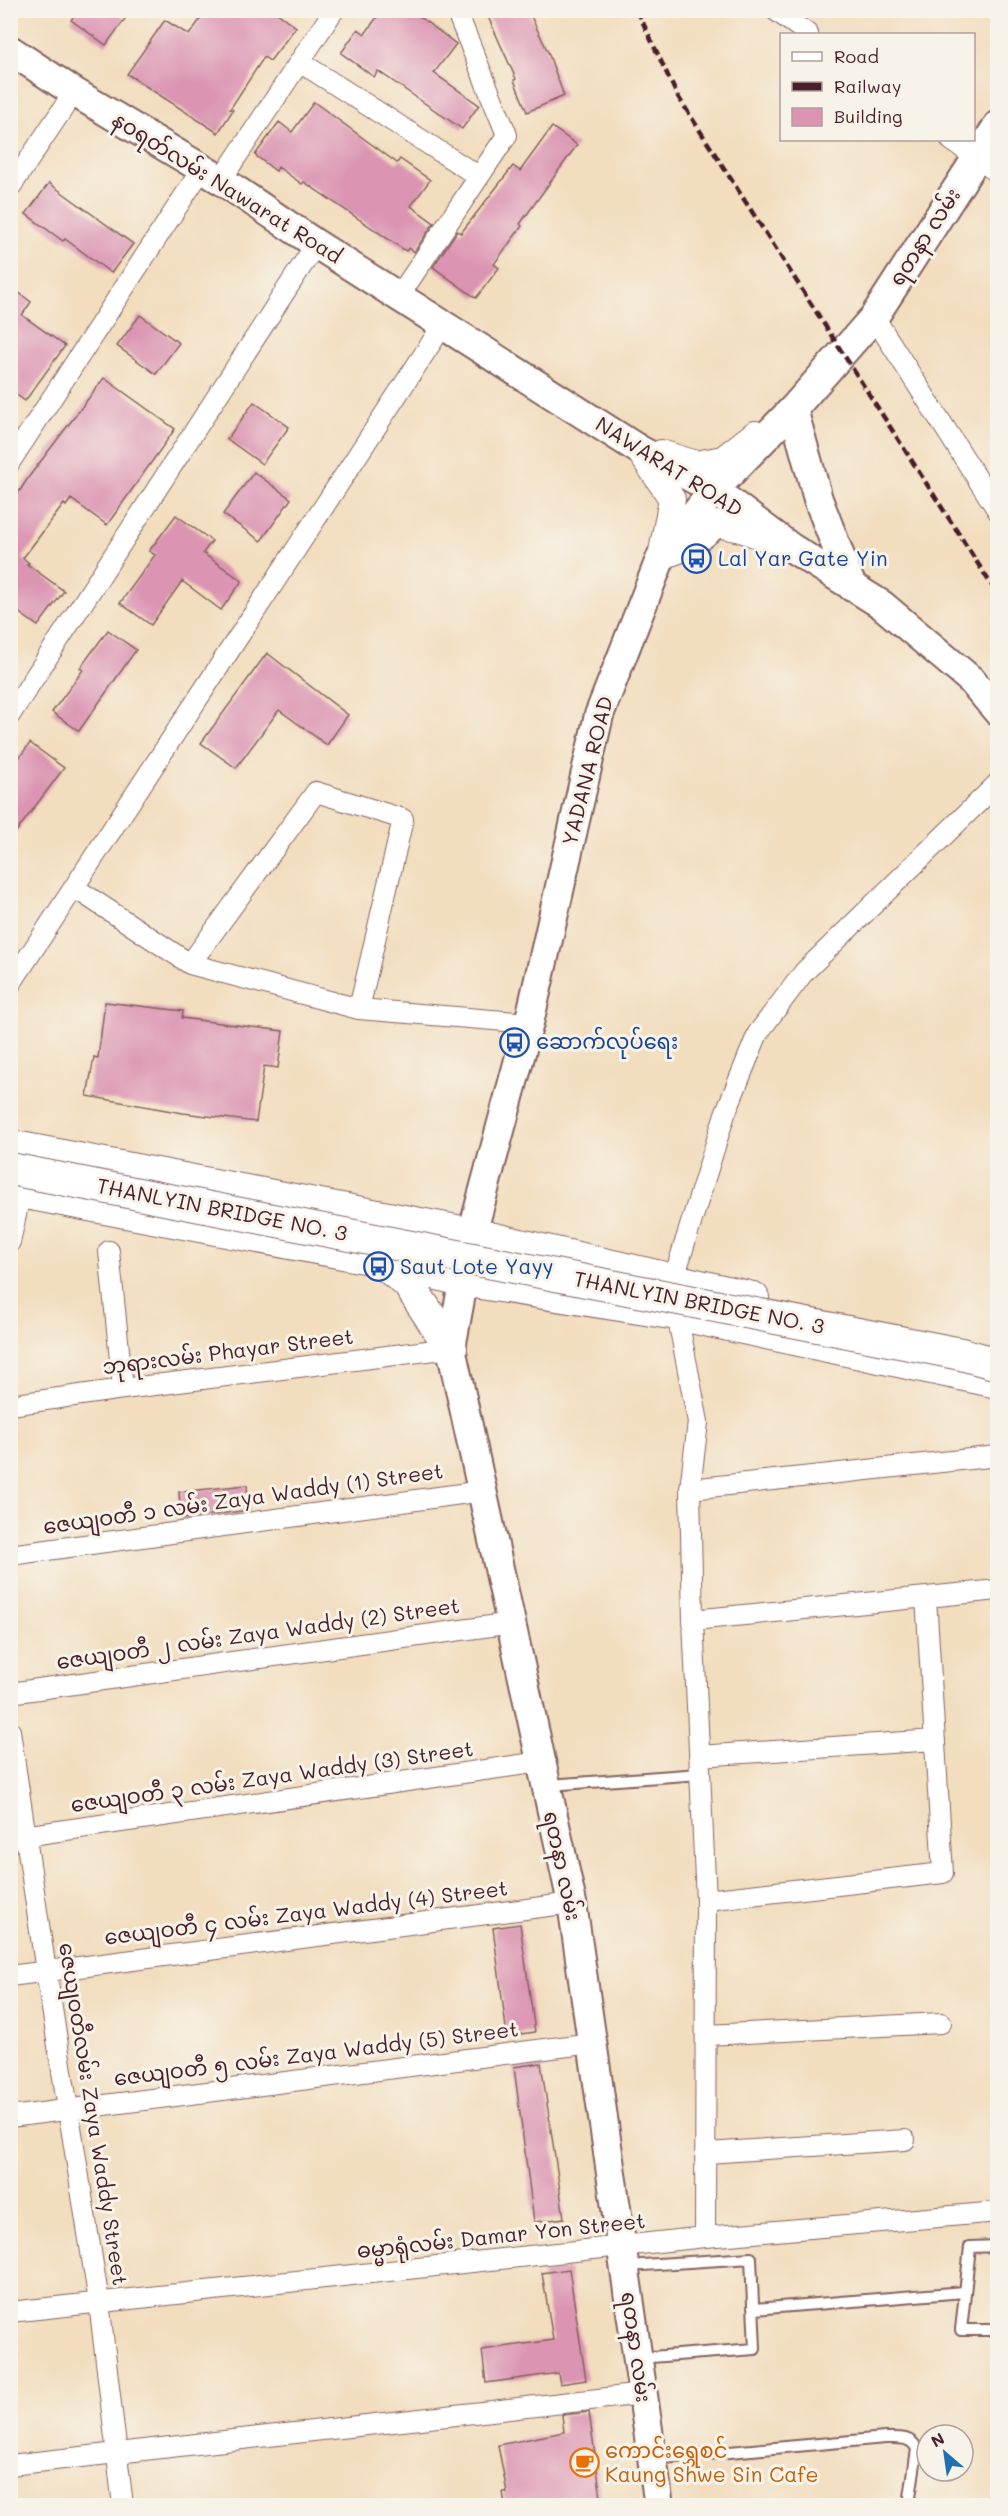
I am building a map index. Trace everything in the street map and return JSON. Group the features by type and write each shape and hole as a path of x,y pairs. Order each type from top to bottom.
{"main road":[{"name":"နဝရတ်လမ်း Nawarat Road","path":"10,50 74,92 211,175 444,325"},
{"path":"987,165 998,124"},
{"name":"ရတနာ လမ်း","path":"874,316 987,165"},
{"name":"YADANA ROAD","path":"472,1234 530,1023 599,715 661,557 714,490 793,409 874,316"},
{"name":"NAWARAT ROAD","path":"444,325 638,449 714,490 790,547 882,605 971,680 998,712"},
{"path":"793,409 818,499 852,587"},
{"path":"10,1146 472,1234 674,1281 998,1349"},
{"path":"83,1204 92,1160"},
{"path":"14,1184 83,1204 380,1260 462,1280 677,1314 998,1382"},
{"name":"THANLYIN BRIDGE NO. 3","path":"14,1184 938,1350 998,1364"},
{"name":"ရတနာ လမ်း","path":"472,1234 451,1348 572,1903 659,2505"},
{"path":"380,1260 408,1283 451,1348"}],"street":[{"path":"399,296 507,135 456,10"},
{"path":"775,10 807,33"},
{"path":"10,462 211,175 300,62 329,12"},
{"path":"300,62 478,176"},
{"path":"10,188 74,92"},
{"path":"952,141 987,165"},
{"path":"10,715 316,244"},
{"path":"874,316 998,510"},
{"path":"10,985 444,325"},
{"path":"638,449 671,455 696,464 723,459 793,409"},
{"path":"638,449 672,499 661,557"},
{"path":"661,557 691,545 717,524 741,529 790,547"},
{"path":"705,2237 706,1900 693,1620 690,1489 698,1422 677,1314 674,1281 724,1114 758,1033 804,972 998,783"},
{"path":"190,964 316,792 404,819 359,1009"},
{"path":"75,888 190,964 359,1009 530,1023"},
{"path":"10,1242 14,1184"},
{"path":"109,1251 123,1389"},
{"name":"ဘုရားလမ်း Phayar Street","path":"10,1405 451,1348"},
{"path":"690,1489 998,1456"},
{"name":"ဇေယျဝတီ ၁ လမ်း Zaya Waddy (1) Street","path":"10,1555 483,1491"},
{"path":"693,1620 998,1590"},
{"path":"706,1900 943,1873 926,1597"},
{"name":"ဇေယျဝတီ ၂ လမ်း Zaya Waddy (2) Street","path":"10,1693 512,1623"},
{"name":"ဇေယျဝတီလမ်း Zaya Waddy Street","path":"10,1731 19,1837 46,1971 99,2302 123,2505"},
{"path":"700,1765 934,1740"},
{"name":"ဇေယျဝတီ ၃ လမ်း Zaya Waddy (3) Street","path":"19,1837 543,1774"},
{"name":"ဇေယျဝတီ ၄ လမ်း Zaya Waddy (4) Street","path":"10,1976 572,1903"},
{"path":"707,2035 942,2023"},
{"name":"ဇေယျဝတီ ၅ လမ်း Zaya Waddy (5) Street","path":"10,2117 592,2043"},
{"path":"707,2153 905,2140"},
{"name":"ဓမ္မာရုံလမ်း Damar Yon Street","path":"10,2312 99,2302 623,2256 705,2237 998,2212"},
{"path":"10,2465 643,2394"}],"lane":[{"path":"543,1774 700,1765"},
{"path":"998,2246 970,2247 961,2330 998,2330"},
{"path":"623,2256 751,2258 755,2349 638,2358"},
{"path":"754,2309 964,2292"},
{"path":"652,2459 885,2438 905,2439 914,2443 918,2449 909,2505"}],"building":[{"path":"78,10 114,10 125,19 106,45 71,20"},
{"path":"207,10 273,10 296,27 270,61 264,57 230,109 233,110 218,133 127,74 165,20 189,35"},
{"path":"382,10 424,10 420,17 456,44 434,73 479,105 462,129 378,71 374,77 341,53 358,29 365,34"},
{"path":"485,10 528,10 548,52 564,96 527,112 514,80 516,79"},
{"path":"314,102 397,163 400,159 430,180 411,206 434,223 414,252 409,248 406,251 304,182 302,184 278,167 276,171 255,155 279,122 292,132"},
{"path":"552,127 577,145 520,224 522,226 494,264 499,268 476,298 433,267 457,231 461,233 513,166 520,171"},
{"path":"49,183 133,244 111,273 26,214"},
{"path":"10,286 31,302 22,315 65,346 25,401 10,390"},
{"path":"140,315 179,343 156,374 117,346"},
{"path":"104,378 175,429 107,525 71,499 66,506 64,504 23,558 29,563 27,564 64,591 38,626 10,606 10,506 28,478"},
{"path":"254,402 289,427 262,464 227,439"},
{"path":"254,472 291,499 261,541 223,514"},
{"path":"176,515 212,541 203,553 242,581 221,610 182,581 151,625 120,603 155,555 149,551"},
{"path":"108,630 136,650 79,731 52,712 83,670 80,668"},
{"path":"267,653 348,715 327,745 279,710 236,768 201,743"},
{"path":"30,743 64,768 10,840 10,770"},
{"path":"105,1002 183,1011 182,1018 283,1031 278,1068 264,1066 256,1122 183,1113 87,1096 94,1057 98,1058"},
{"path":"247,1485 249,1510 181,1519 179,1492"},
{"path":"520,1924 535,2032 507,2036 493,1928"},
{"path":"541,2063 564,2218 534,2222 514,2067"},
{"path":"569,2269 586,2380 560,2384 558,2373 486,2383 482,2350 553,2340 542,2273"},
{"path":"589,2412 602,2505 505,2505 503,2492 507,2492 498,2445 564,2432 562,2415"}],"railway":[{"path":"637,10 677,95 998,595"}],"place":[{"name":"Lal Yar Gate Yin","path":"697,559"},
{"name":"ဆောက်လုပ်ရေး","path":"515,1042"},
{"name":"Saut Lote Yayy","path":"379,1267"},
{"name":"ကောင်းရွှေစင် Kaung Shwe Sin Cafe","path":"584,2463"}]}
